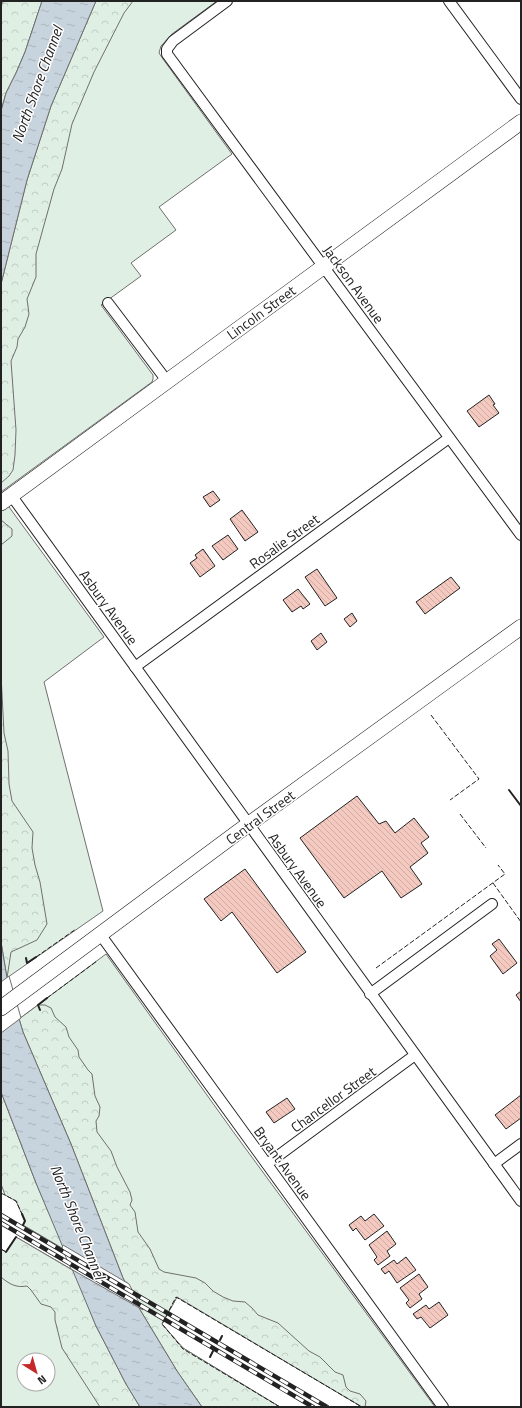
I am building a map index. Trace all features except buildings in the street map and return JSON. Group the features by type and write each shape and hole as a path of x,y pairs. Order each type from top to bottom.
{"main road":[{"name":"Lincoln Street","path":"6,499 521,122"},
{"name":"Central Street","path":"1,1008 521,627"}],"street":[{"name":"Jackson Avenue","path":"227,1 173,41 167,49 167,54 521,535"},
{"path":"448,1 521,99"},
{"path":"108,302 167,381"},
{"name":"Rosalie Street","path":"135,667 449,438"},
{"name":"Asbury Avenue","path":"6,499 135,667 521,1201"},
{"path":"370,994 492,904"},
{"name":"Bryant Avenue","path":"100,934 443,1407"},
{"name":"Chancellor Street","path":"267,1164 415,1055"},
{"path":"494,1164 521,1144"}],"green space":[{"path":"1,1 217,1 172,34 161,46 159,53 232,154 159,207 176,230 131,263 141,276 101,305 153,375 152,382 1,492"},
{"path":"4,1 42,1 25,52 6,93 1,111 1,5"},
{"path":"96,1 133,1 124,13 94,72 72,124 62,169 54,189 36,254 36,277 27,299 29,314 25,327 18,339 17,347 11,361 16,430 13,470 1,483 1,284 27,180 51,106"},
{"path":"1,496 104,637 44,682 103,911 1,982"},
{"path":"1,520 12,529 12,536 1,545"},
{"path":"1,674 4,733 8,751 9,784 12,801 33,832 32,848 40,882 47,924 37,940 11,952 7,978 1,942"},
{"path":"106,954 232,1130 435,1407 362,1407 177,1297 162,1324 183,1348 280,1407 1,1407 1,1249 6,1252 16,1237 138,1308 19,1019"},
{"path":"38,1005 45,1005 51,1008 55,1017 66,1027 69,1037 78,1050 79,1057 92,1074 95,1096 100,1107 99,1116 96,1121 97,1132 111,1151 117,1167 130,1192 132,1200 130,1205 135,1212 138,1232 150,1249 159,1269 164,1272 196,1278 223,1297 233,1301 245,1302 258,1315 278,1323 309,1351 320,1357 335,1372 343,1375 346,1387 350,1391 360,1394 366,1401 365,1407 362,1407 177,1297 162,1324 183,1348 280,1407 202,1407 177,1371 139,1308 123,1278 71,1144 23,1032 19,1019"},
{"path":"1,1092 36,1183 63,1245 62,1248 23,1225 25,1221 16,1201 5,1195 1,1184"},
{"path":"16,1237 74,1271 96,1326 126,1384 140,1407 100,1407 62,1348 55,1320 55,1312 51,1307 41,1304 27,1286 13,1285 1,1277 1,1249 6,1252"}],"water":[{"name":"North Shore Channel","path":"42,1 96,1 51,106 27,180 1,284 1,111 6,93 25,52"},
{"name":"North Shore Channel","path":"1,942 7,978 23,1032 71,1144 123,1278 139,1308 177,1371 202,1407 140,1407 126,1384 96,1326 36,1183 1,1092"}],"pier":[{"path":"9,976 21,1018 1,1033 1,982"},
{"path":"63,1245 129,1284 143,1310 71,1269 62,1248"}],"railway":[{"path":"1,1215 327,1407"},
{"path":"1,1223 313,1407"}],"fence":[{"path":"431,715 479,779 450,800"},
{"path":"460,814 486,848"},
{"path":"376,968 505,874 498,865"},
{"path":"493,883 521,922"},
{"path":"36,957 76,929"},
{"path":"47,998 97,961"},
{"path":"1,1193 16,1201 22,1214"},
{"path":"1,1249 6,1252"},
{"path":"280,1407 183,1349 162,1324 176,1297 362,1407"}],"wall":[{"path":"509,790 521,806"},
{"path":"26,958 27,963 36,957"},
{"path":"40,1010 38,1005 47,998"},
{"path":"22,1214 25,1221 23,1225"},
{"path":"6,1252 16,1237"},
{"path":"220,1340 222,1336"},
{"path":"210,1357 213,1351"}]}
